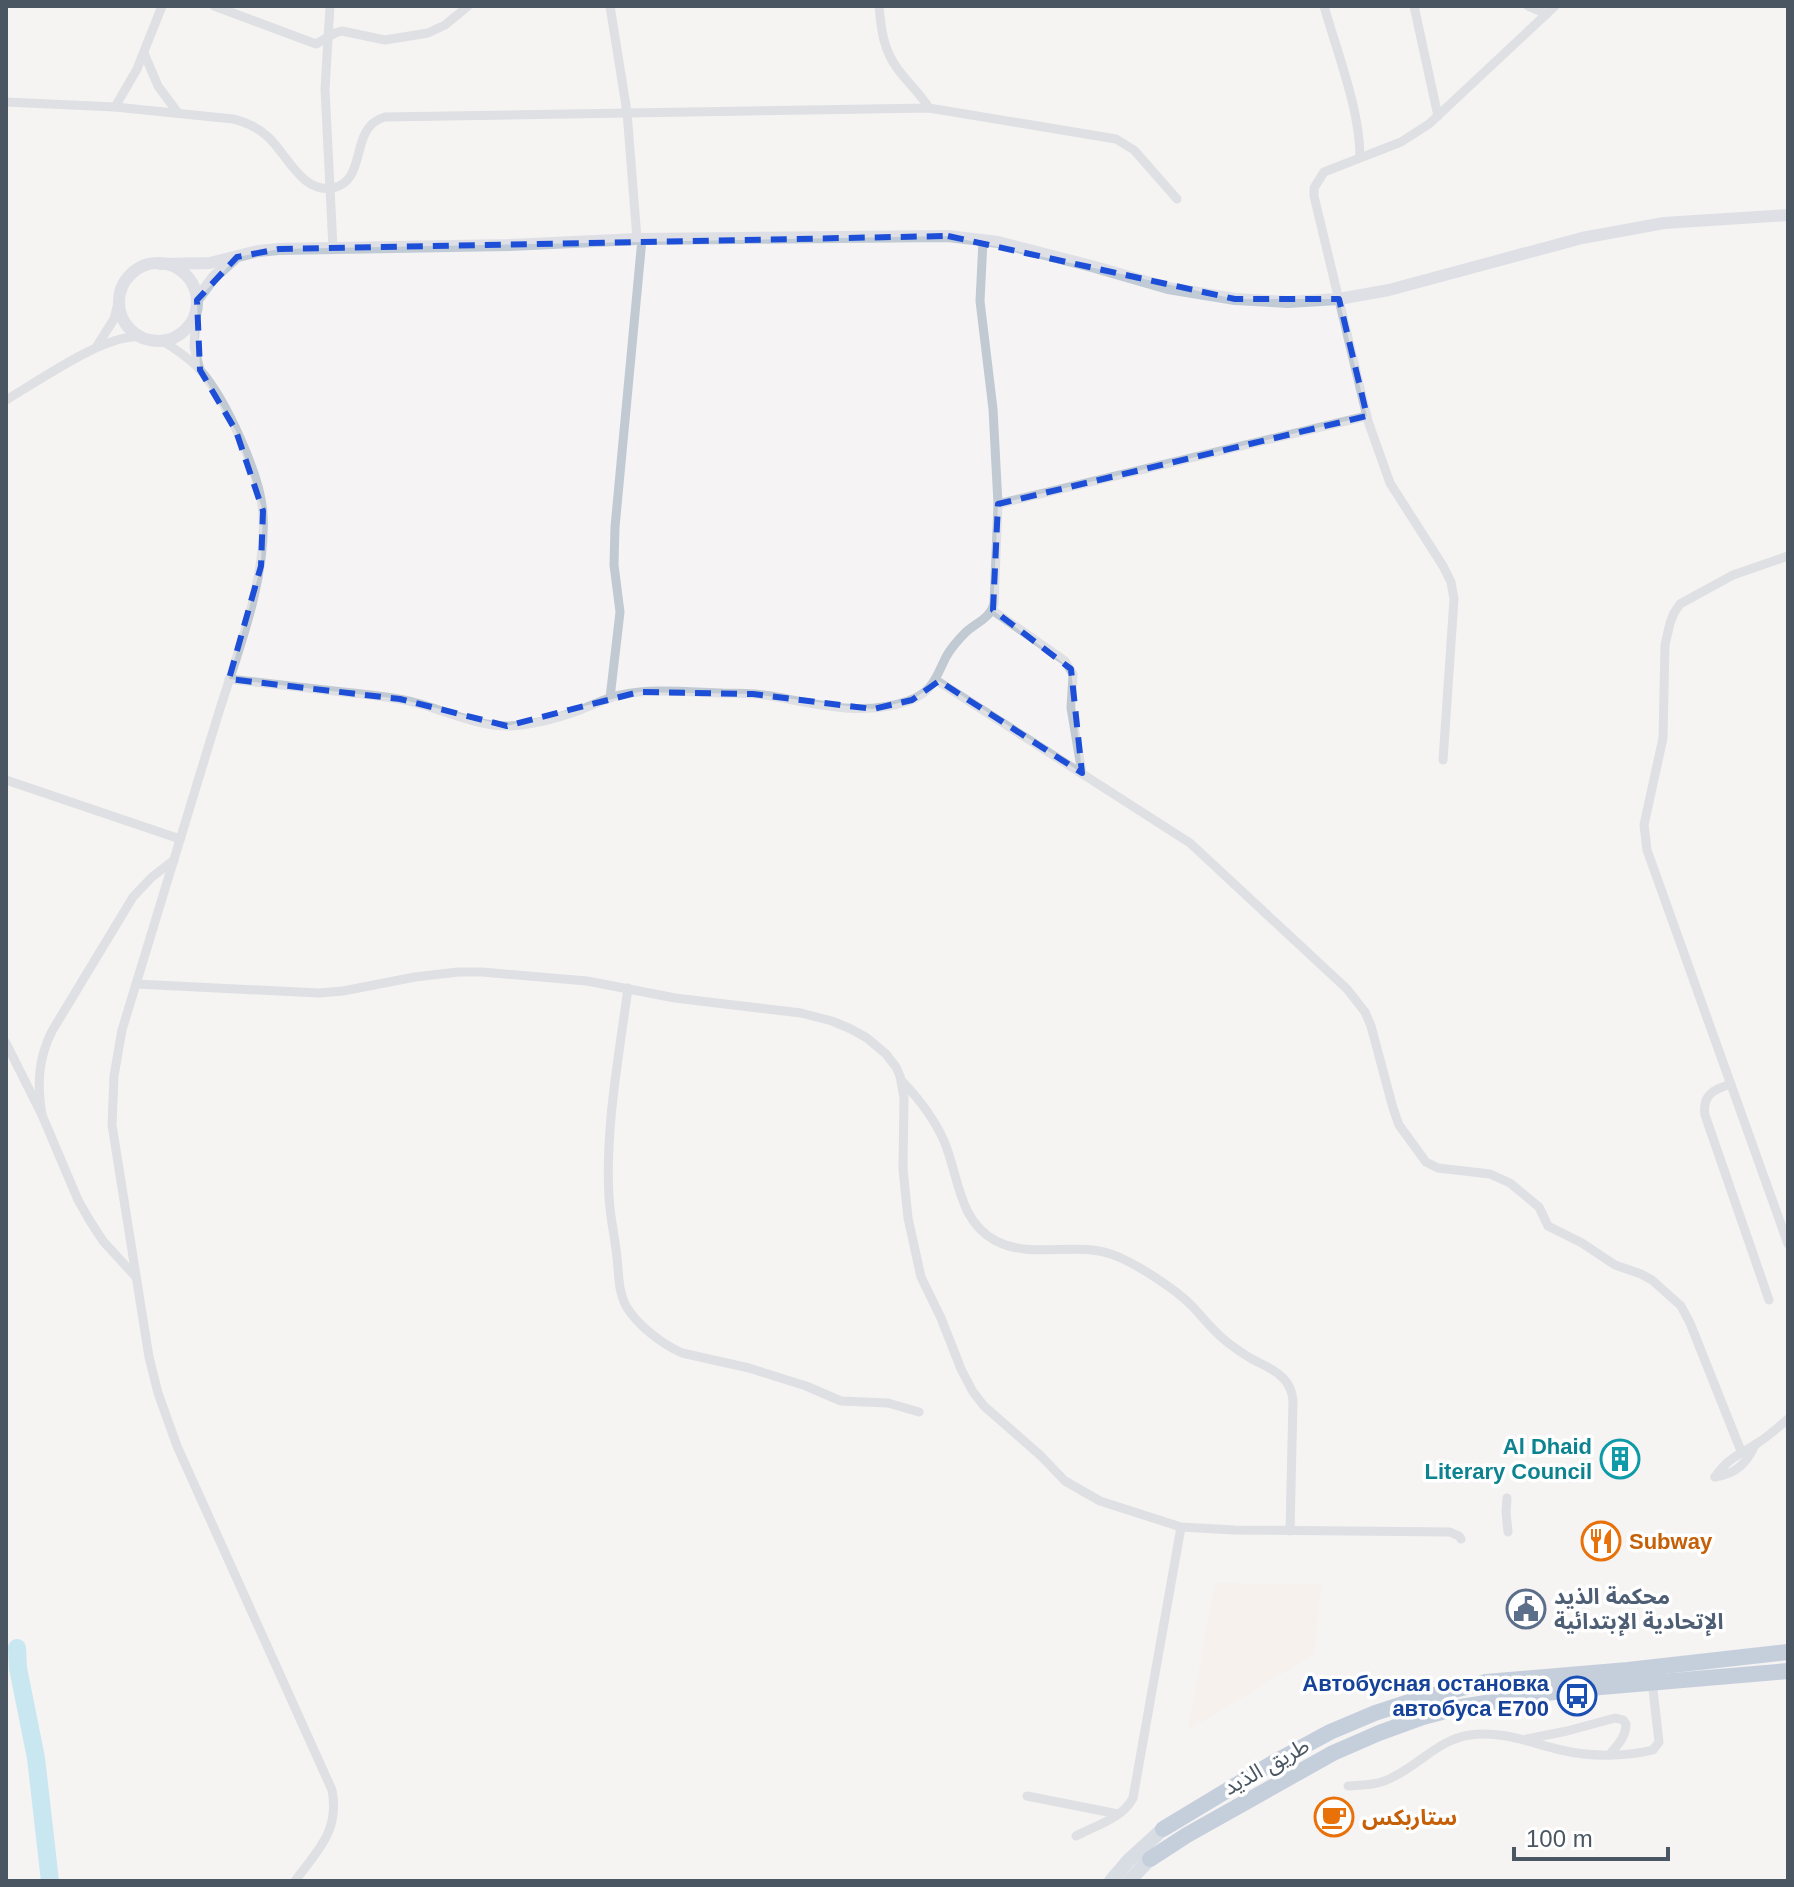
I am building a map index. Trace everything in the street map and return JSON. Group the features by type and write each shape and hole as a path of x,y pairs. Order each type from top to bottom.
{"highway":[{"name":"طريق الذيد","path":"1163,1829 1330,1732 1418,1699 1486,1682 1628,1670 1762,1655 1788,1649"},
{"name":"طريق الذيد","path":"1150,1859 1333,1753 1423,1717 1505,1699 1566,1690 1786,1672"}],"main road":[{"path":"1111,1881 1163,1829"},
{"path":"1129,1881 1150,1859"}],"street":[{"path":"115,107 137,69 162,6"},
{"path":"214,6 313,43 342,31 379,40 428,33 445,25 468,6"},
{"path":"330,6 325,89 333,248"},
{"path":"610,6 627,112 640,239 613,554 620,612 610,698"},
{"path":"879,6 883,39 891,60 929,108"},
{"path":"1324,6 1355,114 1360,157"},
{"path":"1414,6 1438,116"},
{"path":"1528,6 1547,14"},
{"path":"1443,760 1454,599 1451,582 1390,483 1367,416 1314,188 1324,172 1401,142 1420,131 1555,6"},
{"path":"144,53 158,86 178,113"},
{"path":"6,102 115,107 233,119 252,125 268,136 296,171 308,182 323,188 339,186 351,174 366,130 385,117 929,108 1116,139 1134,150 1177,199"},
{"path":"96,347 114,319 122,288 138,270 148,265 196,265 279,249 640,239 948,236 998,242 1168,288 1235,299 1288,302 1339,299 1389,290 1506,257 1664,223 1788,215"},
{"path":"229,679 400,699 475,722 507,726 558,717 610,698 639,692 768,695 825,707 873,709 912,700 929,689 957,642 992,610 998,504 993,409 980,301 983,241"},
{"path":"6,400 96,347 123,338 163,341 174,338 191,323 196,306 213,278 237,257"},
{"path":"160,264 174,267 186,275 194,286 194,347 200,370"},
{"path":"119,299 126,325 140,337"},
{"path":"163,341 200,370 236,431 258,483 263,511 263,539 261,566 229,679 122,1030 114,1076 112,1125 149,1357 170,1429 332,1790 332,1824 295,1881"},
{"path":"998,504 1367,416"},
{"path":"1788,556 1733,575 1680,604 1674,613 1665,645 1663,738 1644,825 1647,850 1788,1244"},
{"path":"992,610 1065,661 1071,669 1071,708 1082,773"},
{"path":"936,680 1190,843 1347,989 1365,1012 1371,1026 1399,1125 1426,1162 1438,1168 1479,1171 1500,1178 1539,1207 1551,1228 1582,1243 1615,1265 1647,1276 1681,1306 1689,1319 1741,1451"},
{"path":"6,780 180,839"},
{"path":"42,1115 38,1078 43,1052 52,1031 133,897 174,860"},
{"path":"136,984 319,993 407,978 469,972 559,978 675,998 812,1015 851,1029 876,1045 893,1063 902,1081 915,1094 936,1126 950,1158 966,1210 984,1233 1001,1243 1020,1248 1097,1250 1122,1258 1180,1295 1226,1341 1285,1380 1293,1400 1290,1531"},
{"path":"628,988 608,1170 611,1224 621,1294 627,1307 650,1332 682,1353 749,1368 841,1401 888,1403 919,1412"},
{"path":"6,1043 42,1115 78,1200 103,1241 135,1276"},
{"path":"902,1081 906,1207 921,1277 973,1392 988,1411 1065,1481 1108,1504 1181,1527 1450,1532 1461,1539"},
{"path":"1731,1084 1717,1088 1707,1096 1705,1115 1769,1300"},
{"path":"1755,1445 1741,1467 1715,1477 1729,1460 1755,1445 1788,1419"},
{"path":"1507,1498 1508,1532"},
{"path":"1076,1836 1118,1814 1130,1804 1134,1795 1181,1527"},
{"path":"1348,1786 1371,1785 1388,1780 1440,1745 1460,1737 1480,1734 1524,1739 1560,1750 1609,1755 1648,1751 1657,1747 1658,1737 1652,1681"},
{"path":"1524,1739 1619,1718 1626,1724 1626,1730 1609,1755"},
{"path":"1027,1796 1118,1814"}],"highlighted area":[{"path":"948,236 1235,299 1339,299 1367,416 998,504 993,610 1071,669 1082,773 939,681 912,700 873,709 753,694 639,692 507,726 400,699 229,679 261,566 263,511 236,431 200,370 197,300 237,257 279,249"}],"sand":[{"path":"1215,1583 1321,1584 1314,1654 1188,1730"}],"waterway":[{"path":"17,1648 18,1668 36,1758 50,1881"}],"place":[{"name":"Al Dhaid Literary Council","path":"1620,1459"},
{"name":"Subway","path":"1601,1541"},
{"name":"محكمة الذيد الإتحادية الإبتدائية","path":"1526,1609"},
{"name":"Автобусная остановка автобуса Е700","path":"1577,1696"},
{"name":"ستاربكس","path":"1334,1817"}]}
